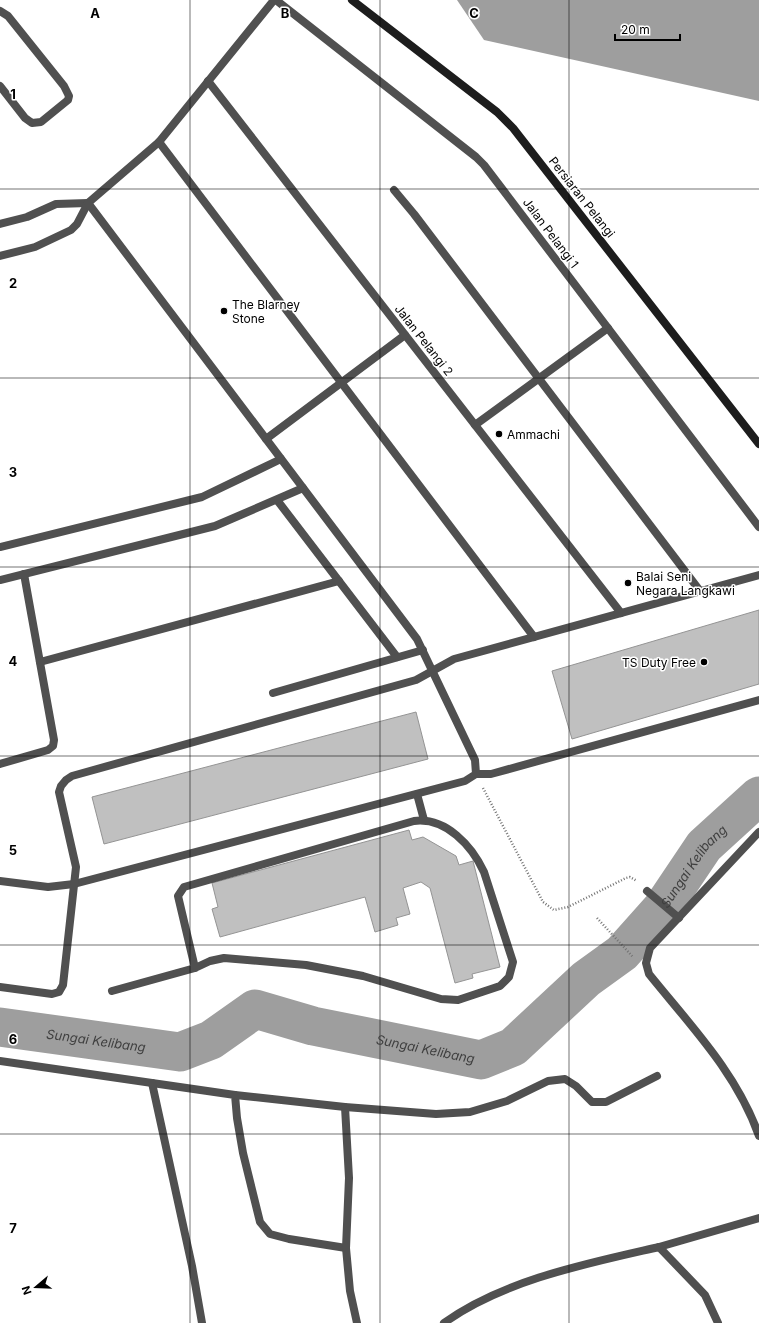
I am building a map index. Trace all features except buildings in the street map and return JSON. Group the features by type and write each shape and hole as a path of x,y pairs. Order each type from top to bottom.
{"street":[{"path":"0,256 35,247 71,230 77,224 88,203 159,142 275,0"},
{"name":"Jalan Pelangi 1","path":"275,0 476,157 759,527"},
{"name":"Persiaran Pelangi","path":"352,0 497,112 513,128 759,444"},
{"path":"0,11 8,16 64,86 69,96 68,100 41,122 32,123 25,118 0,86"},
{"name":"Jalan Pelangi 2","path":"208,81 621,613"},
{"path":"159,142 534,637"},
{"path":"394,190 414,214 700,591"},
{"path":"0,224 27,217 56,204 88,203"},
{"path":"88,203 417,639 475,760 476,774"},
{"path":"475,425 608,328"},
{"path":"266,439 405,335"},
{"path":"0,547 202,497 281,459"},
{"path":"0,580 215,526 303,488"},
{"path":"277,500 397,657"},
{"path":"0,764 48,750 53,746 54,740 24,574"},
{"path":"0,987 52,994 59,992 63,986 76,867 60,799 61,786 66,780 80,774 416,680 454,659 759,575"},
{"path":"40,662 339,581"},
{"path":"273,693 423,650"},
{"path":"0,881 48,887 74,884 417,794 465,781 476,774 491,774 759,700"},
{"path":"417,794 424,820"},
{"path":"112,991 195,968 210,961 224,958 306,965 363,976 441,999 458,1000 500,986 508,977 513,962 484,872 477,857 460,838 438,824 424,820 414,821 184,887 178,896 195,968"},
{"path":"759,832 650,948 646,963 649,974 726,1069 751,1112 759,1136"},
{"path":"647,891 679,918"},
{"path":"0,1061 235,1095 345,1107 436,1114 470,1112 507,1101 548,1081 565,1078 576,1086 592,1102 606,1102 657,1076"},
{"path":"152,1083 192,1266 202,1323"},
{"path":"235,1095 243,1153 260,1222 270,1234 289,1239 346,1248"},
{"path":"345,1107 349,1178 346,1248 350,1291 357,1323"},
{"path":"444,1323 458,1313 516,1285 611,1258 659,1247 759,1218"},
{"path":"659,1247 704,1295 718,1323"}],"path":[{"path":"476,774 543,902 554,910 568,907 630,877 647,891"},
{"path":"596,918 635,959"}],"shaded area":[{"path":"457,0 759,0 759,101 484,40"}],"waterway":[{"name":"Sungai Kelibang","path":"0,1027 180,1052 211,1040 255,1009 313,1026 481,1060 513,1047 586,979 622,953 663,907 704,846 759,796"}],"place":[{"name":"The Blarney Stone","path":"224,311"},
{"name":"Ammachi","path":"499,434"},
{"name":"Balai Seni Negara Langkawi","path":"628,583"},
{"name":"TS Duty Free","path":"704,662"}]}
